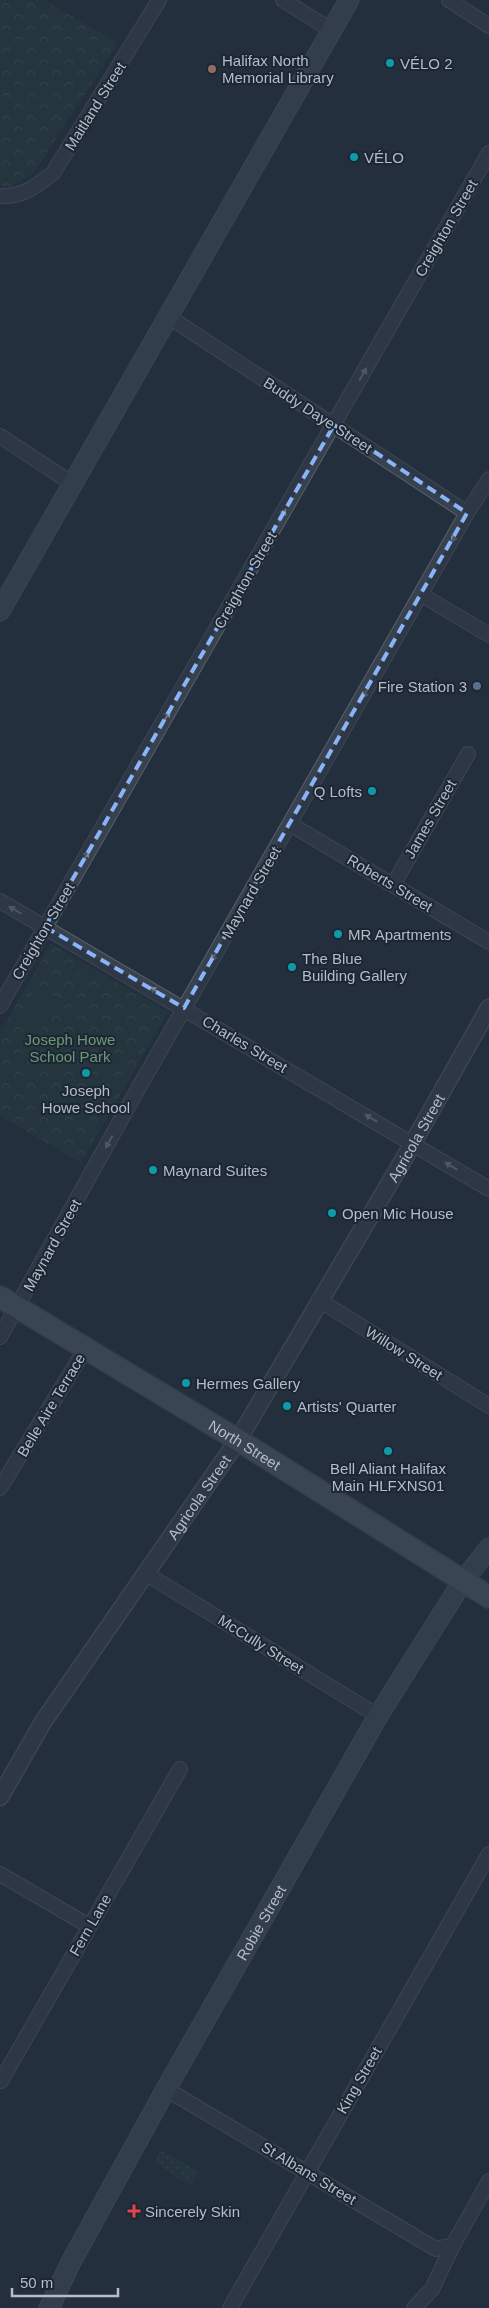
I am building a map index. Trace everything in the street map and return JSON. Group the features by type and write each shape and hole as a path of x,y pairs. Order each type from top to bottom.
{"main road":[{"path":"0,611 348,0"},
{"name":"North Street","path":"9,1302 238,1440 489,1597"},
{"name":"Robie Street","path":"49,2308 70,2262 166,2089 378,1716 463,1581 489,1548"}],"street":[{"name":"Maitland Street","path":"0,196 16,196 39,184 53,173 104,92 158,0"},
{"path":"284,0 331,30"},
{"path":"449,0 489,26"},
{"name":"Creighton Street","path":"0,1006 489,152"},
{"name":"Buddy Daye Street","path":"169,317 467,513"},
{"path":"0,436 73,484"},
{"name":"Maynard Street","path":"0,1337 9,1302 184,1008 422,595 467,513 489,479"},
{"path":"422,595 489,635"},
{"name":"James Street","path":"393,885 468,754"},
{"name":"Roberts Street","path":"290,824 489,942"},
{"name":"Charles Street","path":"0,901 489,1189"},
{"name":"Agricola Street","path":"0,1797 43,1722 238,1440 319,1300 413,1144 489,1008"},
{"name":"Willow Street","path":"319,1300 489,1406"},
{"name":"Belle Aire Terrace","path":"0,1488 86,1348"},
{"name":"McCully Street","path":"145,1572 378,1716"},
{"name":"Fern Lane","path":"1,2080 180,1769"},
{"name":"King Street","path":"230,2308 306,2171 489,1854"},
{"path":"0,1874 89,1926"},
{"name":"St Albans Street","path":"166,2089 436,2249 453,2244"},
{"path":"414,2308 432,2289 453,2244 489,2181"}],"highlighted area":[{"path":"334,425 467,513 184,1008 45,927"}],"green space":[{"path":"0,0 44,0 118,43 34,173 11,187 0,186"},
{"name":"Joseph Howe School Park","path":"51,944 168,1012 81,1163 0,1116 0,1033"},
{"path":"81,962 113,980 108,988 75,970"},
{"path":"36,987 60,1000 37,1037 15,1024"},
{"path":"160,2150 200,2172 190,2186 155,2162"}],"place":[{"name":"VÉLO 2","path":"390,63"},
{"name":"Halifax North Memorial Library","path":"212,69"},
{"name":"VÉLO","path":"354,157"},
{"name":"Fire Station 3","path":"477,686"},
{"name":"Q Lofts","path":"372,791"},
{"name":"MR Apartments","path":"338,934"},
{"name":"The Blue Building Gallery","path":"292,967"},
{"name":"Joseph Howe School","path":"86,1073"},
{"name":"Maynard Suites","path":"153,1170"},
{"name":"Open Mic House","path":"332,1213"},
{"name":"Hermes Gallery","path":"186,1383"},
{"name":"Artists' Quarter","path":"287,1406"},
{"name":"Bell Aliant Halifax Main HLFXNS01","path":"388,1451"},
{"name":"Sincerely Skin","path":"134,2211"}]}
